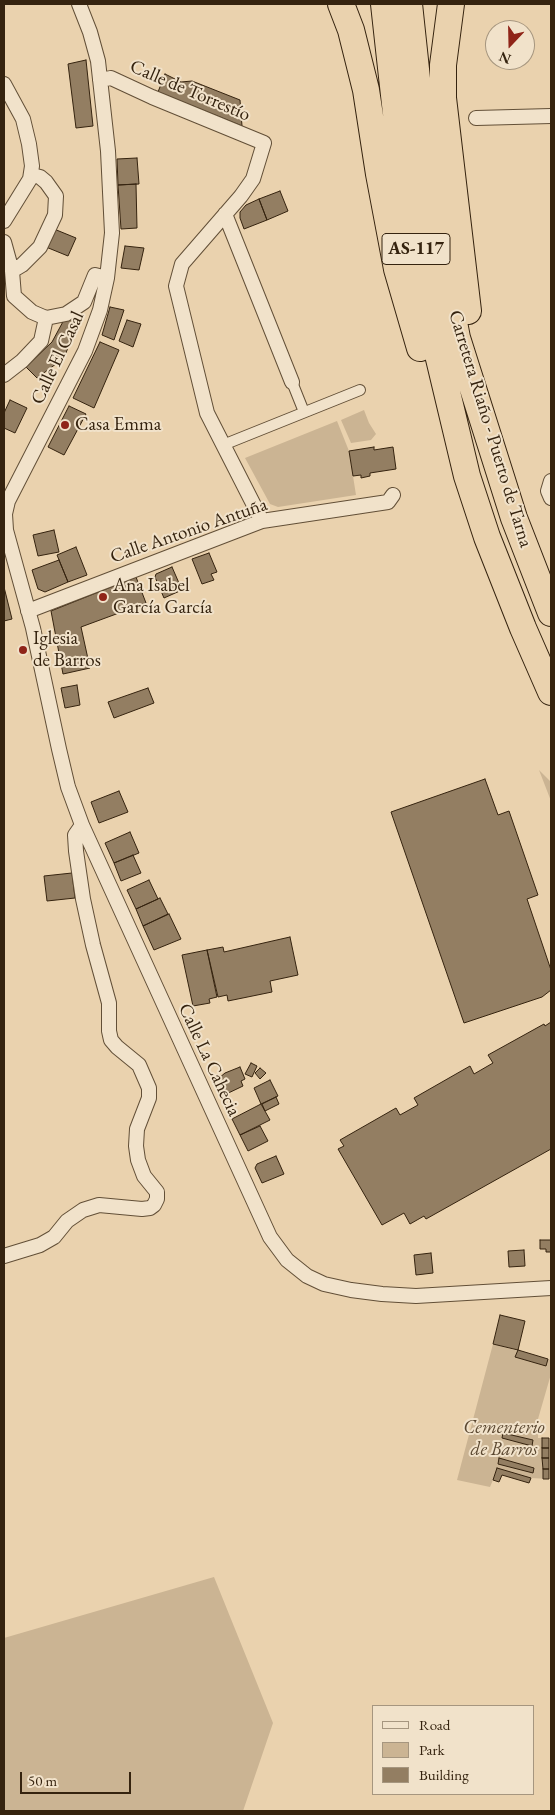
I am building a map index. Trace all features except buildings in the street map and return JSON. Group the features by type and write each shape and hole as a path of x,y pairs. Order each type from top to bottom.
{"highway":[{"path":"341,4 351,30 366,90 379,174 397,269 421,350 467,476"},
{"path":"450,4 443,65 443,98 471,334 494,425 494,453"},
{"name":"Carretera Riaño - Puerto de Tarna","path":"397,11 404,194 436,346 467,476 487,537 551,692"},
{"name":"Carretera Riaño - Puerto de Tarna","path":"397,11 457,338 514,518 551,613"}],"street":[{"name":"Calle El Casal","path":"28,611 6,530 4,514 8,501 86,351 100,310 107,278 111,244 112,206 98,62 90,32 79,4"},
{"name":"Calle de Torrestío","path":"100,80 112,78 152,97 264,143 254,179 225,214"},
{"path":"4,84 23,119 32,166 32,174 24,191 4,222"},
{"path":"476,118 551,116"},
{"path":"12,271 22,265 40,246 55,215 56,196 46,182 32,174"},
{"path":"262,521 207,413 176,286 182,264 225,214 304,412"},
{"path":"4,242 12,271 9,301 46,318 66,314 84,302 95,275 107,278"},
{"path":"4,375 22,361 41,341 46,318"},
{"path":"223,445 360,390"},
{"name":"Calle Antonio Antuña","path":"28,611 262,521 388,502 393,495"},
{"name":"Calle La Cahecia","path":"28,611 68,787 82,825 270,1237 286,1260 307,1276 324,1284 382,1294 433,1296 551,1288"},
{"path":"4,1256 40,1245 54,1237 67,1221 83,1210 99,1205 150,1208 157,1199 157,1192 144,1176 138,1160 136,1146 137,1129 149,1098 149,1088 139,1065 117,1047 111,1040 109,1031 109,1003 83,899 76,851 75,835 82,825"}],"green space":[{"path":"364,410 376,434 371,440 351,443 341,420"},
{"path":"337,421 349,451 356,495 278,507 270,504 245,458"},
{"path":"539,770 551,782 551,801"},
{"name":"Cementerio de Barros","path":"493,1344 551,1360 551,1374 538,1419 538,1438 549,1438 549,1479 531,1478 529,1483 502,1475 499,1482 493,1480 490,1487 457,1480"},
{"path":"214,1577 273,1723 243,1811 4,1811 4,1638"}],"place":[{"name":"Casa Emma","path":"65,425"},
{"name":"Ana Isabel García García","path":"103,597"},
{"name":"Iglesia de Barros","path":"23,650"}]}
